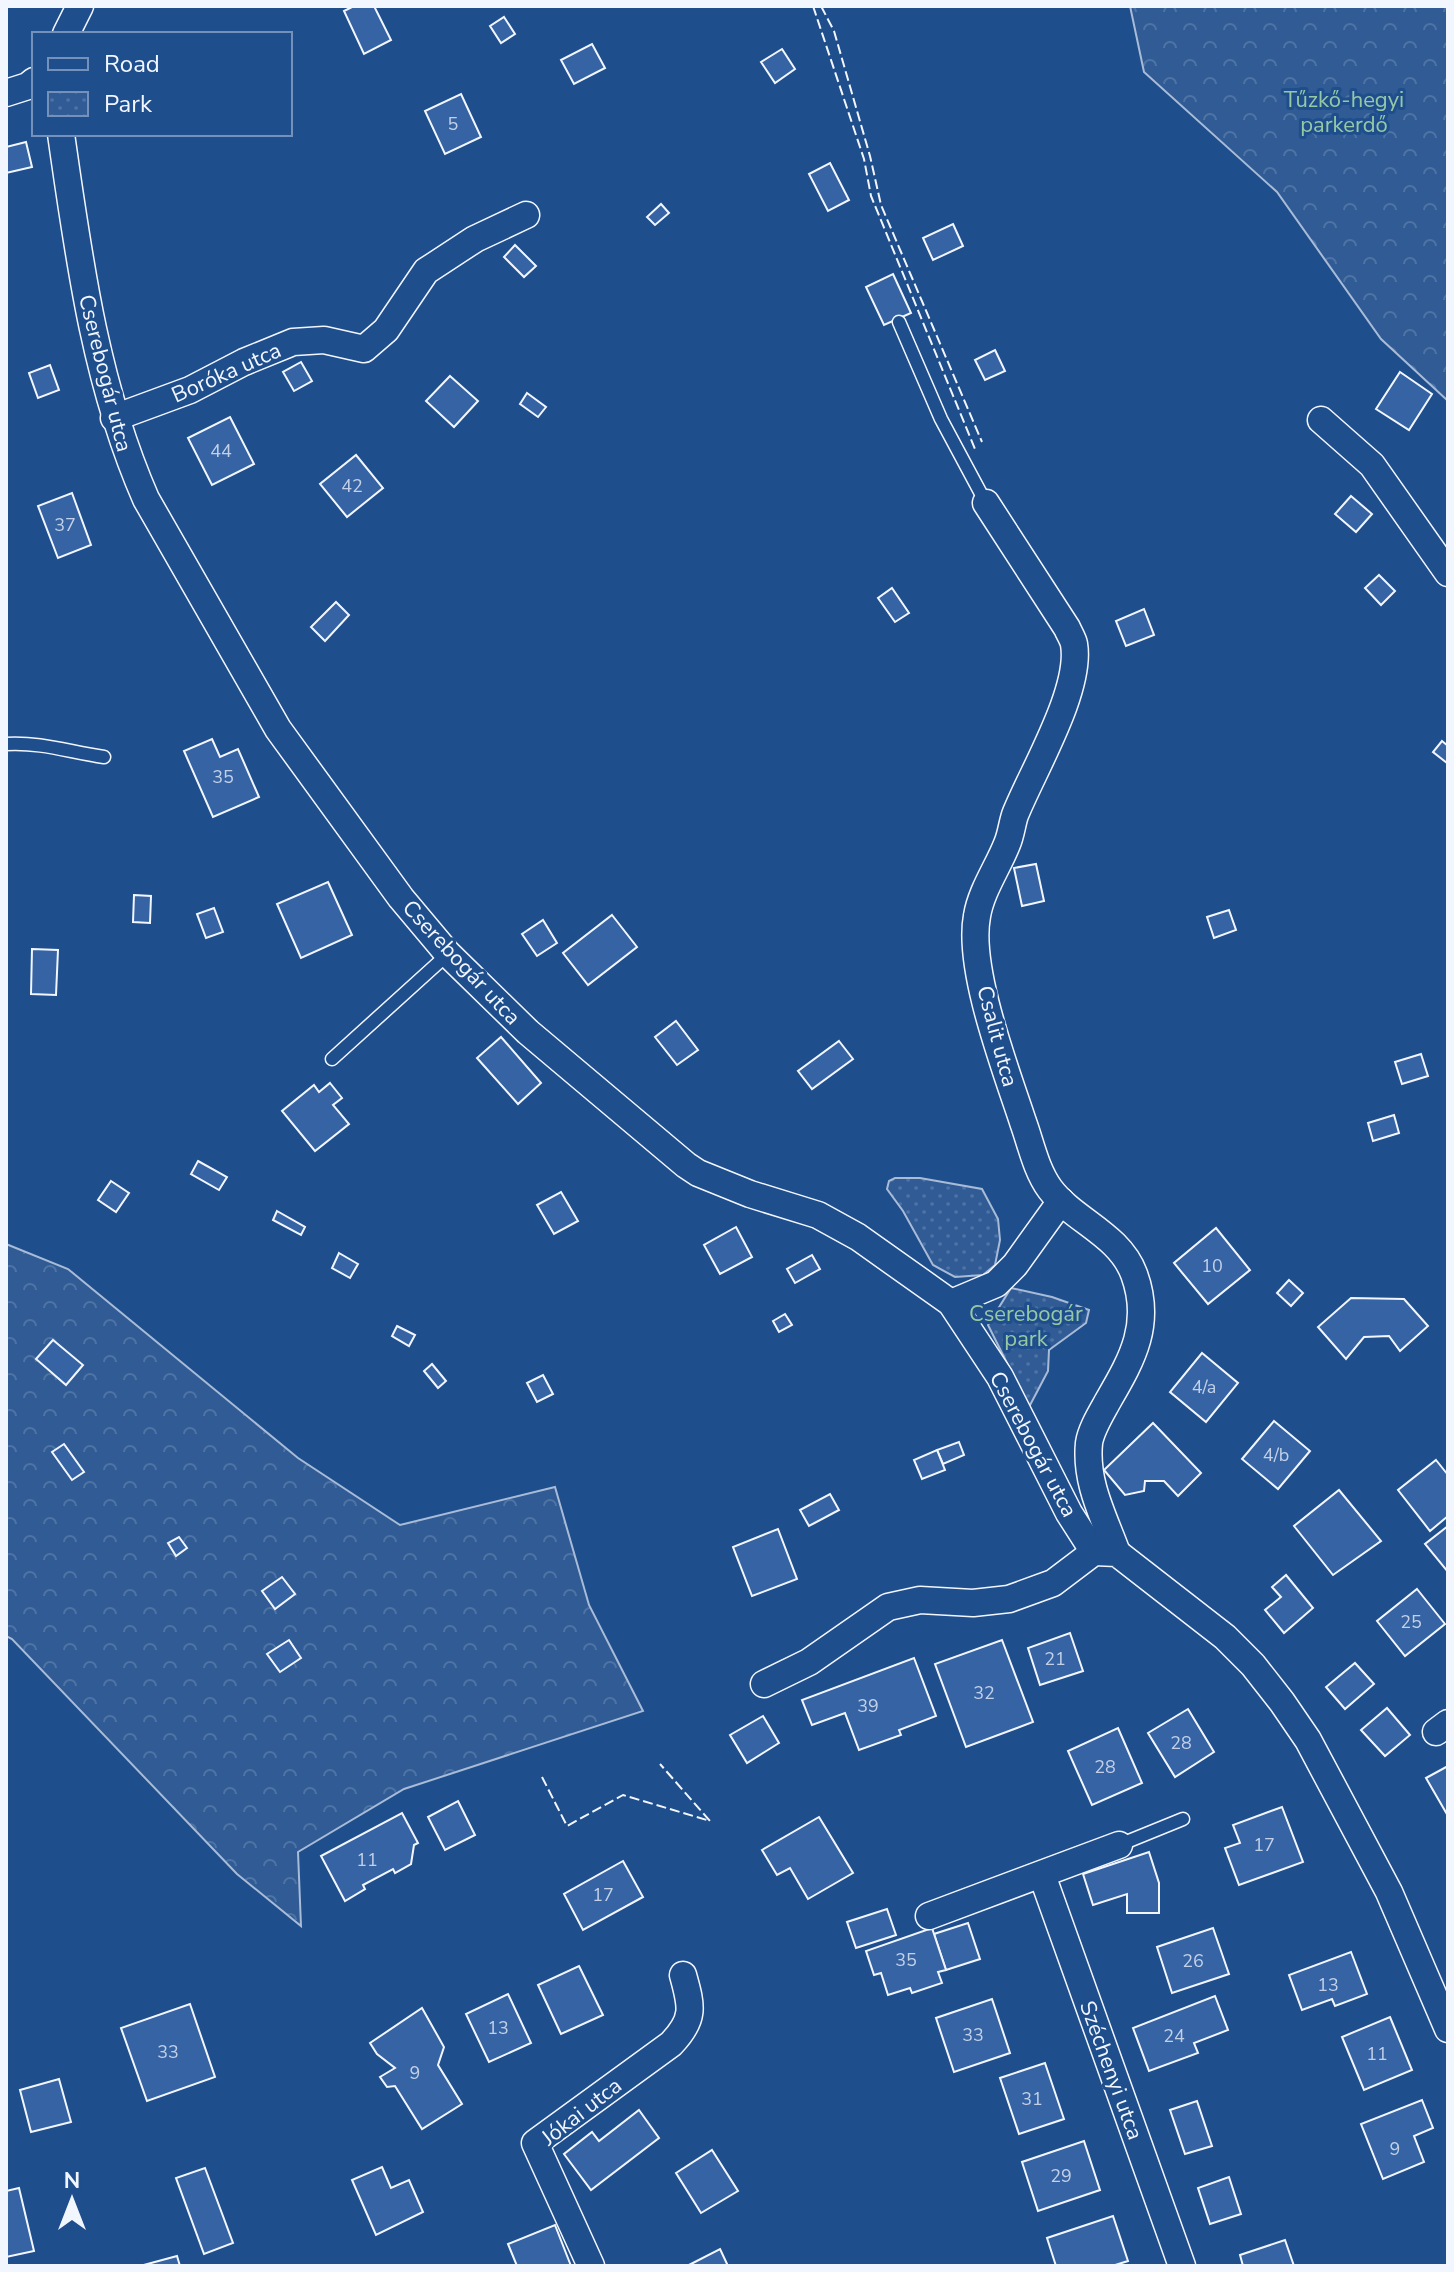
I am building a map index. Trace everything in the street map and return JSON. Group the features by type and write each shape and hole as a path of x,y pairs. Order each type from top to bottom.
{"street":[{"path":"67,32 80,6"},
{"path":"6,93 32,83"},
{"name":"Cserebogár utca","path":"61,136 85,297 114,418 146,499 278,729 357,840 448,954 528,1032 686,1165 750,1194 818,1215 858,1237 951,1303 1000,1377 1063,1502 1106,1553 1225,1637 1253,1665 1282,1702 1308,1740 1389,1892 1448,2029"},
{"name":"Boróka utca","path":"114,418 190,390 244,362 293,342 324,340 364,349 386,330 426,271 475,239 526,215"},
{"path":"1321,420 1372,465 1448,573"},
{"name":"Csalit utca","path":"986,503 1067,628 1074,644 1064,702 1015,816 1007,844 977,916 977,956 995,1039 1038,1165 1049,1187 1061,1201 1115,1245 1134,1272 1140,1297 1141,1323 1136,1349 1102,1410 1089,1441 1091,1481 1106,1553"},
{"path":"951,1303 996,1284 1015,1265 1061,1201"},
{"path":"764,1684 809,1662 888,1607 920,1600 973,1603 1009,1599 1053,1583 1106,1553"},
{"path":"929,1916 1119,1845"},
{"name":"Széchenyi utca","path":"1042,1875 1182,2266"},
{"name":"Jókai utca","path":"591,2266 535,2143 671,2044 685,2029 691,2003 683,1975"}],"lane":[{"path":"899,322 941,419 986,503"},
{"path":"6,744 36,743 104,757"},
{"path":"332,1059 448,954"},
{"path":"1119,1845 1183,1819"}],"green space":[{"name":"Tűzkő-hegyi parkerdő","path":"1130,6 1448,6 1448,401 1381,339 1277,192 1144,72"},
{"path":"895,1178 920,1178 982,1189 998,1219 1000,1240 995,1265 983,1275 955,1277 933,1265 887,1189 889,1181"},
{"path":"6,1244 68,1269 298,1458 400,1525 555,1487 589,1605 643,1711 404,1789 298,1852 301,1926 237,1874 6,1636"},
{"name":"Cserebogár park","path":"1011,1288 1052,1297 1089,1310 1086,1323 1049,1350 1048,1371 1029,1407 988,1325"}],"building":[{"path":"354,6 374,6 391,40 364,54 344,11"},
{"path":"504,17 515,34 501,43 490,26"},
{"path":"592,44 605,68 574,84 561,60"},
{"path":"782,49 795,69 775,83 761,62"},
{"path":"461,94 481,137 445,154 425,111"},
{"path":"26,142 32,167 6,173 6,147"},
{"path":"830,163 849,200 828,211 809,174"},
{"path":"661,204 669,213 655,225 647,217"},
{"path":"953,224 963,246 933,260 923,238"},
{"path":"515,245 536,266 524,277 504,257"},
{"path":"893,274 911,313 884,325 866,287"},
{"path":"995,350 1005,371 985,380 975,360"},
{"path":"301,362 312,381 294,391 283,372"},
{"path":"50,365 59,390 38,398 29,373"},
{"path":"1400,372 1432,394 1409,430 1376,409"},
{"path":"450,376 478,401 454,427 426,401"},
{"path":"527,393 546,407 538,417 520,404"},
{"path":"230,417 254,464 212,485 188,438"},
{"path":"356,455 383,488 347,517 320,484"},
{"path":"72,493 91,545 58,558 38,506"},
{"path":"1351,496 1372,514 1356,532 1335,514"},
{"path":"1379,575 1395,591 1381,605 1365,588"},
{"path":"892,588 909,613 895,622 878,598"},
{"path":"336,602 349,615 325,641 311,627"},
{"path":"1144,609 1154,635 1126,646 1116,621"},
{"path":"212,739 220,757 238,749 259,797 213,817 184,751"},
{"path":"1442,741 1448,746 1447,763 1433,752"},
{"path":"1036,864 1044,901 1022,906 1014,868"},
{"path":"328,882 352,935 301,958 277,904"},
{"path":"134,895 151,896 150,923 133,922"},
{"path":"214,908 223,932 206,938 197,914"},
{"path":"1229,910 1236,930 1214,938 1207,917"},
{"path":"612,915 637,947 588,985 563,953"},
{"path":"543,920 557,943 537,956 522,934"},
{"path":"32,949 58,950 56,995 31,994"},
{"path":"676,1021 698,1050 677,1065 655,1037"},
{"path":"501,1037 541,1083 518,1104 477,1058"},
{"path":"839,1041 853,1059 812,1089 798,1071"},
{"path":"1421,1054 1428,1076 1402,1084 1395,1062"},
{"path":"330,1083 342,1098 333,1105 349,1124 315,1151 282,1111 314,1085 319,1092"},
{"path":"1394,1115 1399,1133 1373,1141 1368,1123"},
{"path":"198,1161 227,1177 219,1190 191,1174"},
{"path":"111,1181 129,1193 116,1212 98,1200"},
{"path":"561,1192 578,1221 554,1234 537,1205"},
{"path":"277,1211 305,1227 301,1235 273,1220"},
{"path":"736,1227 752,1257 720,1274 704,1245"},
{"path":"1216,1228 1250,1270 1208,1304 1174,1263"},
{"path":"339,1253 358,1264 350,1278 332,1268"},
{"path":"812,1255 820,1269 795,1283 787,1269"},
{"path":"1289,1280 1303,1293 1291,1306 1277,1293"},
{"path":"1351,1298 1404,1299 1428,1326 1400,1351 1389,1336 1364,1337 1346,1359 1318,1327"},
{"path":"785,1314 792,1325 779,1332 773,1321"},
{"path":"397,1326 415,1335 409,1346 392,1336"},
{"path":"53,1340 83,1365 66,1385 36,1359"},
{"path":"1202,1353 1238,1383 1206,1422 1170,1392"},
{"path":"432,1364 446,1381 438,1388 424,1371"},
{"path":"543,1375 553,1394 537,1402 527,1383"},
{"path":"1274,1421 1310,1451 1278,1489 1242,1459"},
{"path":"1153,1423 1201,1473 1178,1496 1164,1481 1145,1481 1144,1491 1125,1495 1104,1470"},
{"path":"959,1442 964,1455 943,1464 937,1450"},
{"path":"64,1444 84,1472 72,1480 52,1452"},
{"path":"937,1450 945,1470 922,1479 914,1460"},
{"path":"1436,1460 1448,1475 1448,1516 1430,1531 1398,1490"},
{"path":"1339,1490 1381,1541 1333,1575 1294,1526"},
{"path":"830,1494 839,1510 809,1526 800,1510"},
{"path":"1448,1526 1448,1572 1425,1544"},
{"path":"778,1529 797,1579 752,1596 733,1547"},
{"path":"179,1537 187,1548 176,1556 168,1543"},
{"path":"1286,1575 1313,1608 1284,1633 1265,1610 1281,1597 1272,1587"},
{"path":"282,1577 295,1594 275,1609 262,1591"},
{"path":"1417,1589 1445,1624 1405,1656 1377,1621"},
{"path":"1070,1633 1083,1671 1040,1685 1028,1648"},
{"path":"289,1640 301,1658 280,1672 267,1654"},
{"path":"1002,1640 1033,1722 966,1747 935,1664"},
{"path":"914,1658 936,1716 899,1730 901,1735 859,1750 845,1713 812,1725 802,1700"},
{"path":"1355,1663 1374,1684 1345,1709 1326,1687"},
{"path":"1387,1708 1410,1735 1385,1756 1361,1730"},
{"path":"1188,1709 1214,1752 1175,1777 1148,1733"},
{"path":"763,1716 779,1743 747,1763 730,1735"},
{"path":"1118,1728 1142,1783 1092,1805 1068,1751"},
{"path":"1448,1766 1448,1816 1426,1778"},
{"path":"458,1801 475,1835 445,1850 428,1817"},
{"path":"1282,1807 1303,1862 1239,1885 1225,1848 1240,1843 1233,1825"},
{"path":"402,1813 418,1843 414,1845 411,1864 395,1873 393,1869 363,1885 365,1889 345,1901 321,1856"},
{"path":"819,1817 853,1873 808,1899 790,1868 777,1875 762,1850"},
{"path":"1149,1852 1159,1883 1159,1913 1127,1913 1127,1894 1093,1905 1083,1874"},
{"path":"623,1861 643,1897 583,1930 564,1894"},
{"path":"887,1909 896,1935 856,1948 847,1922"},
{"path":"968,1923 980,1959 946,1970 934,1934"},
{"path":"932,1928 946,1970 938,1972 942,1983 912,1993 910,1988 888,1995 881,1973 874,1975 866,1951"},
{"path":"1213,1928 1229,1974 1172,1993 1157,1947"},
{"path":"1351,1952 1367,1994 1335,2006 1332,1999 1302,2010 1289,1975"},
{"path":"579,1966 603,2015 561,2034 538,1985"},
{"path":"508,1994 531,2043 489,2062 466,2014"},
{"path":"1215,1996 1228,2030 1194,2043 1198,2053 1149,2071 1133,2028"},
{"path":"992,1999 1010,2053 954,2072 936,2018"},
{"path":"190,2004 215,2077 147,2101 121,2028"},
{"path":"422,2008 444,2047 438,2065 462,2104 422,2129 395,2086 387,2087 380,2077 395,2068 377,2054 370,2043"},
{"path":"1390,2017 1412,2070 1364,2090 1342,2037"},
{"path":"1045,2063 1064,2119 1019,2134 1000,2078"},
{"path":"59,2079 71,2122 31,2132 20,2090"},
{"path":"1422,2100 1433,2128 1414,2136 1424,2162 1383,2179 1361,2124"},
{"path":"1197,2101 1212,2146 1185,2154 1170,2110"},
{"path":"639,2110 659,2138 591,2190 564,2154 592,2132 599,2141"},
{"path":"1084,2141 1100,2190 1038,2211 1022,2162"},
{"path":"712,2150 738,2191 701,2213 676,2173"},
{"path":"382,2167 391,2188 409,2180 423,2212 376,2235 352,2180"},
{"path":"205,2168 233,2243 204,2254 176,2178"},
{"path":"1229,2177 1241,2214 1210,2224 1198,2188"},
{"path":"19,2188 34,2251 6,2257 6,2191"},
{"path":"1113,2216 1128,2261 1112,2266 1056,2266 1047,2238"},
{"path":"555,2225 571,2266 517,2266 508,2244"},
{"path":"1285,2240 1294,2266 1243,2266 1240,2255"},
{"path":"720,2249 728,2266 687,2266"},
{"path":"177,2256 180,2266 140,2266"}],"fence":[{"path":"813,6 864,159 871,196 975,449"},
{"path":"821,6 834,31 881,205 982,442"},
{"path":"542,1777 567,1826 623,1795 710,1821 660,1764"}]}
